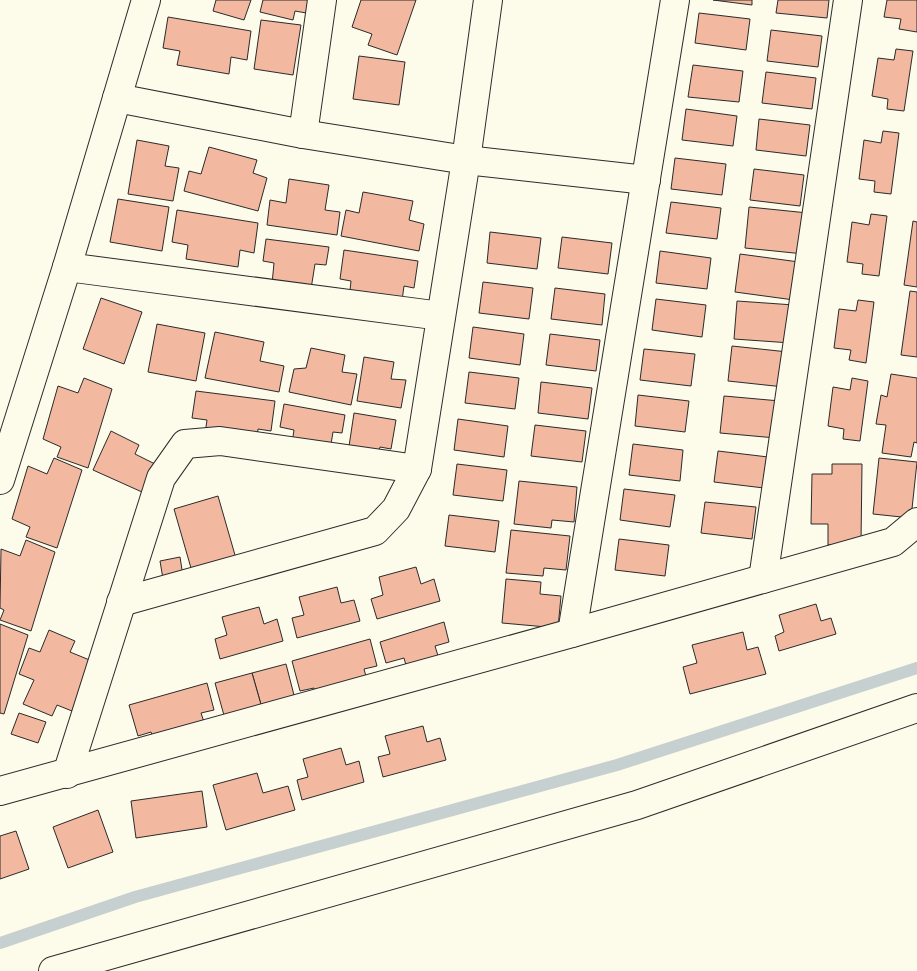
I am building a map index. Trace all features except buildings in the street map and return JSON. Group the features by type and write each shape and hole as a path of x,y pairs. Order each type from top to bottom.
{"street":[{"path":"0,480 67,266 146,0"},
{"path":"303,134 322,0"},
{"path":"121,602 376,531 396,509 417,469 466,160 488,0"},
{"path":"572,633 675,0"},
{"path":"763,579 848,0"},
{"path":"117,98 303,134 466,160 646,180"},
{"path":"67,266 441,316"},
{"path":"66,774 161,478 185,444 220,440 417,469"},
{"path":"0,791 572,633 892,542 917,522"},
{"path":"53,971 637,805 917,708"}],"waterway":[{"path":"0,943 135,897 617,765 917,668"}]}
